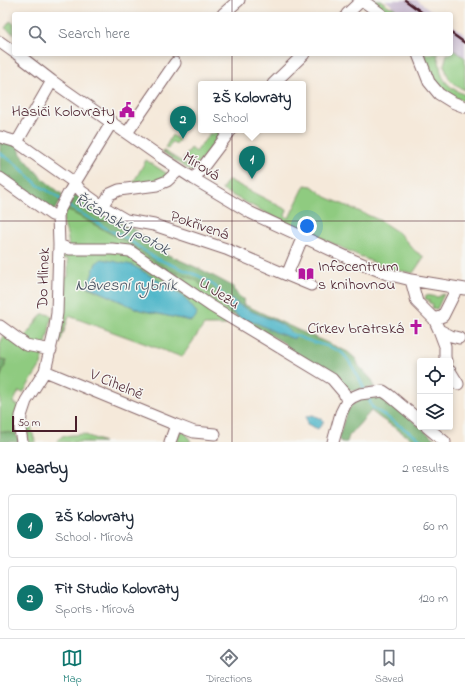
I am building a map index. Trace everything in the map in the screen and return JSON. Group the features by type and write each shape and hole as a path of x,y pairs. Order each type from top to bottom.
{"street":[{"path":"225,12 239,0"},
{"path":"349,12 362,0 378,12"},
{"path":"0,42 12,51"},
{"name":"Mírová","path":"20,56 52,81 179,170 250,213 381,272 411,280 461,288"},
{"path":"275,81 302,56"},
{"path":"419,56 429,82 439,94 452,102 465,107"},
{"path":"127,133 175,63"},
{"path":"17,142 52,81"},
{"path":"0,178 52,215 59,212 68,194 112,122"},
{"path":"194,179 229,133"},
{"name":"Pokřivená","path":"0,137 17,142 75,183 81,191 102,206 126,220 154,226 226,250 311,285"},
{"path":"102,206 110,194 119,190 157,185 167,181 179,170"},
{"name":"Do Hlinek","path":"22,442 20,429 26,401 46,370 57,313 59,212"},
{"path":"287,276 303,236"},
{"name":"U Jezu","path":"59,245 70,249 112,249 130,251 211,306 332,380 344,393 347,401"},
{"path":"411,280 417,302 434,319 439,330 445,346 444,358"},
{"name":"Mírová","path":"434,319 443,316 454,294 461,288"},
{"path":"0,326 26,344 51,350"},
{"path":"439,330 459,338"},
{"name":"V Cihelně","path":"46,370 194,432 215,434"},
{"path":"453,375 458,384"},
{"path":"333,442 341,413 347,401 360,394 383,391 417,418"},
{"path":"170,442 176,425"},
{"path":"431,430 445,442"}],"shaded area":[{"path":"385,0 417,0 433,12 400,12"},
{"path":"453,25 465,34 465,58 453,49"}],"green space":[{"path":"372,0 380,0 399,12 387,12"},
{"path":"10,21 12,22 12,33 5,28"},
{"path":"453,49 465,58 465,90 456,86 449,79 444,65 446,56 453,56"},
{"path":"425,56 437,56 441,73 445,81 451,87 465,95 465,102 447,94 434,82"},
{"path":"210,133 213,135 214,133 221,133 196,167 183,159 191,148 196,152"},
{"path":"172,135 179,140 176,144 172,142 168,149 165,148"},
{"path":"0,137 17,142 21,154 33,168 43,179 63,195 52,215 0,178"},
{"path":"164,151 195,170 192,172 162,152"},
{"path":"146,160 169,175 168,177 132,185"},
{"path":"229,180 287,210 285,216 289,218 305,185 312,186 326,197 379,220 399,233 415,251 424,257 413,273 389,269 287,224 222,190"},
{"path":"81,191 147,239 154,247 234,287 233,289 244,300 243,304 348,352 356,359 359,366 372,380 374,387 354,391 347,389 288,350 286,344 270,335 263,335 232,314 196,280 168,270 128,243 66,209 73,197"},
{"path":"66,209 128,243 168,270 196,280 232,314 226,325 204,325 182,357 69,316 60,343 57,342 62,278 68,277 68,259 62,259 63,255 68,253 68,242 63,221","holes":["96,263 132,265 168,286 191,321 140,310 88,287"]},
{"path":"444,294 437,309 432,308 433,304 429,303 429,300 425,299 426,295 438,297"},
{"path":"42,314 52,316 41,365 23,393 19,391 13,403 20,406 16,434 0,431 0,378 7,360 0,359 0,344 4,335 24,338"},
{"path":"0,359 7,360 0,378"},
{"path":"377,395 386,398 417,424 417,430 424,430 438,442 416,442 371,411 349,436 347,442 342,442 339,439 348,410 351,405 361,399"},
{"path":"30,423 36,442 28,442 26,424"},
{"path":"0,431 16,434 20,442 0,442"},
{"path":"180,431 186,433 191,442 176,442"},
{"path":"83,434 104,442 57,442 62,436"}],"water":[{"name":"Návesní rybník","path":"102,259 132,265 168,286 184,297 197,313 195,318 191,321 140,310 88,286 96,263"},
{"path":"231,299 247,309 280,323 295,336 294,339 259,324 243,320 230,310 226,304"},
{"path":"313,415 323,420 323,423 318,429 307,424 306,417"}],"waterway":[{"name":"Říčanský potok","path":"0,153 17,165 38,185 61,200"},
{"name":"Říčanský potok","path":"67,205 113,232 123,236 155,258 199,276 215,286 230,303"},
{"name":"Říčanský potok","path":"289,333 311,342 338,350 345,356 365,390"},
{"name":"Říčanský potok","path":"368,397 372,407 424,442"}],"railway":[{"path":"405,0 421,12"},
{"path":"453,34 465,43"}],"place":[{"name":"Hasiči Kolovraty","path":"127,110"},
{"name":"Fit Studio Kolovraty","path":"183,139"},
{"name":"ZŠ Kolovraty","path":"252,179"},
{"name":"Infocentrum s knihovnou","path":"306,274"},
{"name":"Církev bratrská","path":"416,327"}]}
